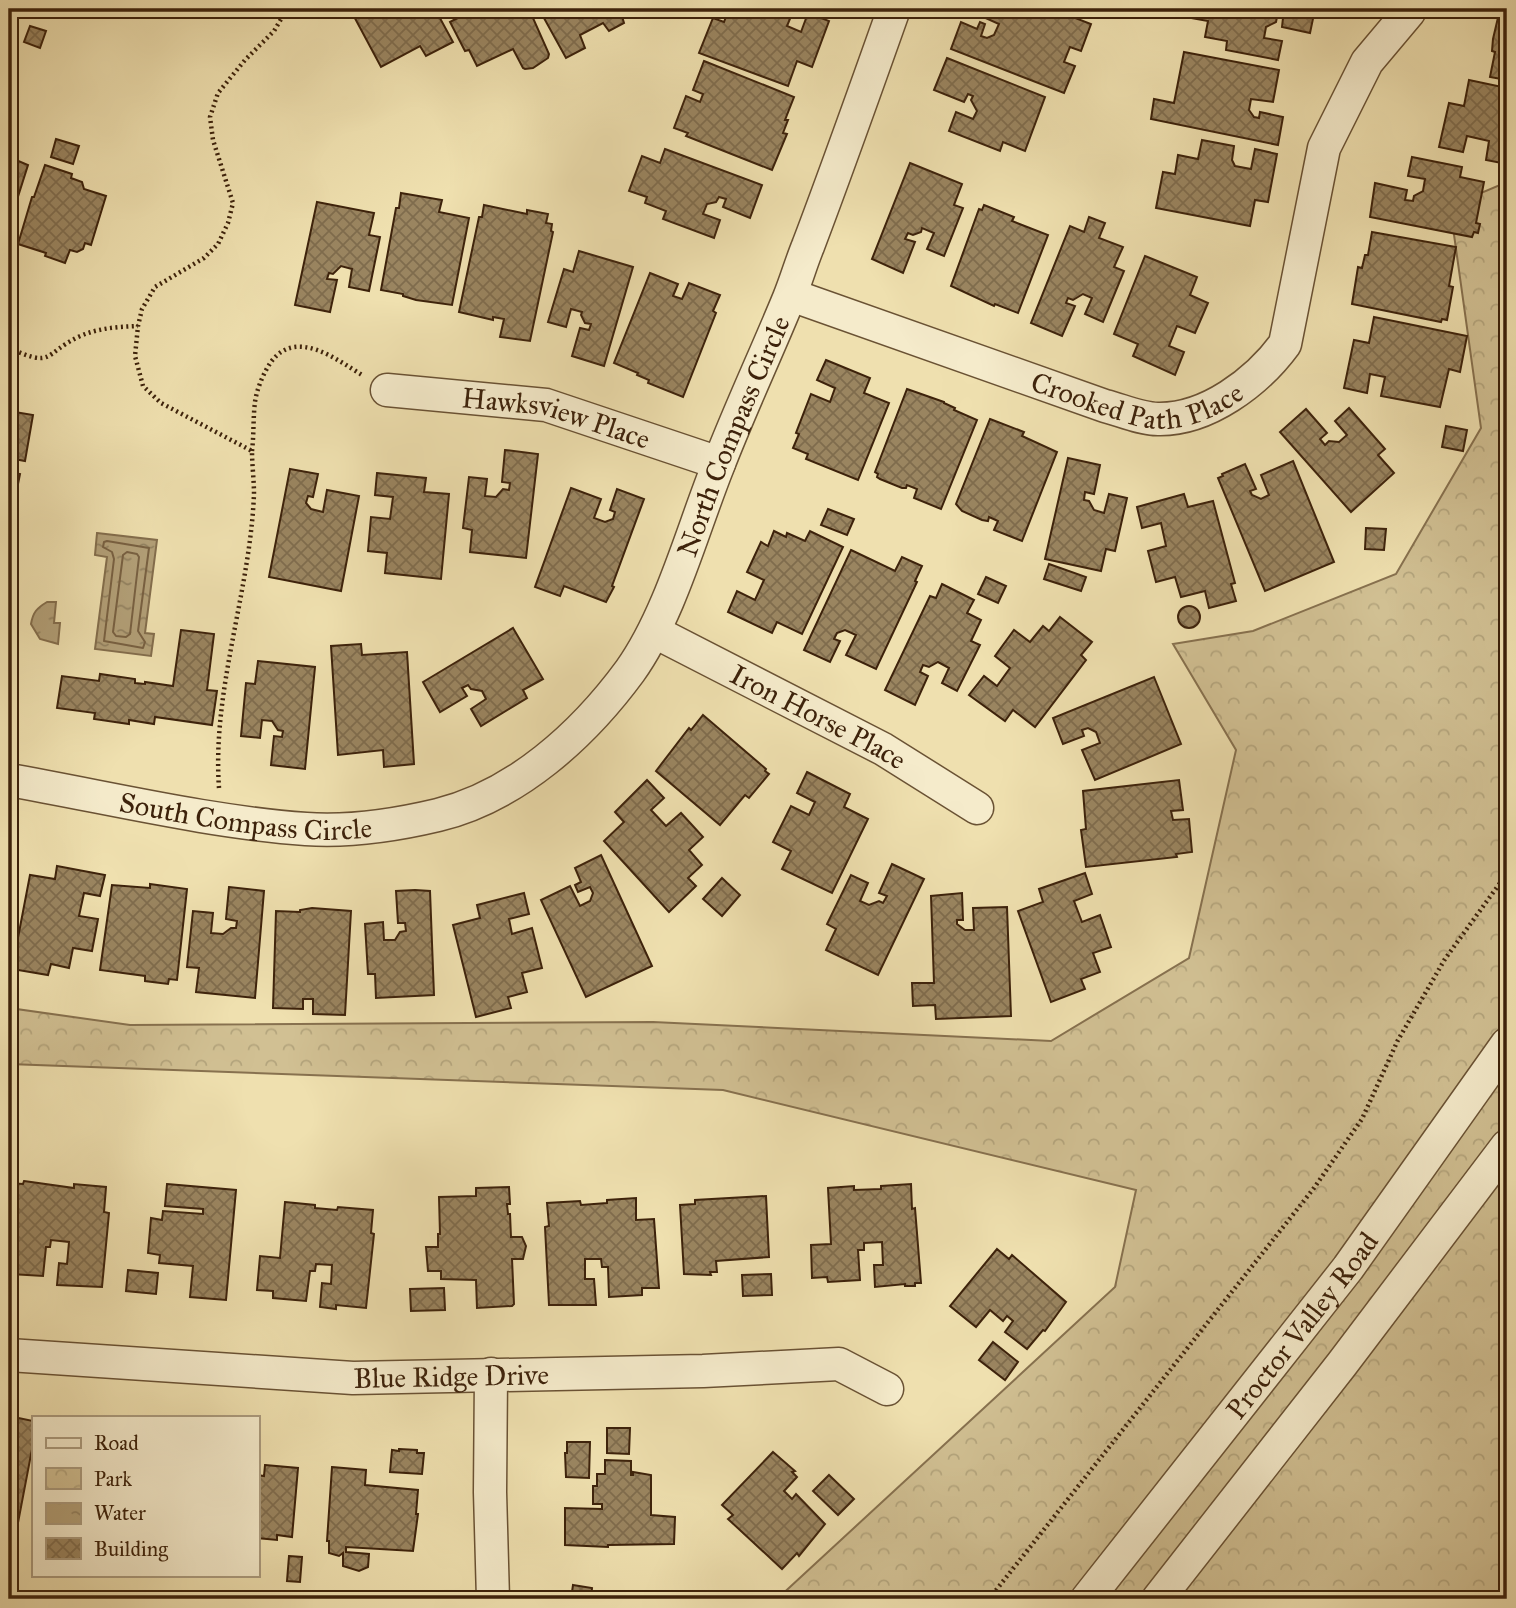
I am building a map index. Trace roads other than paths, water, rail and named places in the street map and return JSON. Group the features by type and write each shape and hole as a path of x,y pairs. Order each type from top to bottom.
{"street":[{"name":"North Compass Circle","path":"481,802 512,783 569,738 616,688 655,632 719,463 791,295 894,9"},
{"name":"Crooked Path Place","path":"791,295 1105,406 1157,419 1181,416 1227,398 1261,372 1285,344 1324,148 1367,62 1409,12"},
{"name":"Hawksview Place","path":"387,390 546,405 719,463"},
{"name":"Iron Horse Place","path":"655,632 883,749 977,808"},
{"name":"South Compass Circle","path":"9,780 217,817 307,829 395,824 439,815 481,802"},
{"name":"Proctor Valley Road","path":"1087,1599 1348,1268 1507,1044"},
{"name":"Proctor Valley Road","path":"1158,1599 1342,1364 1507,1146"},
{"name":"Blue Ridge Drive","path":"9,1355 353,1378 703,1371 839,1364 887,1389"},
{"path":"491,1374 493,1599"}],"water":[{"path":"97,533 157,540 145,633 154,634 151,656 95,649 107,557 95,555"},
{"path":"47,602 56,602 54,623 60,623 58,644 40,639 31,624 36,611"}]}
